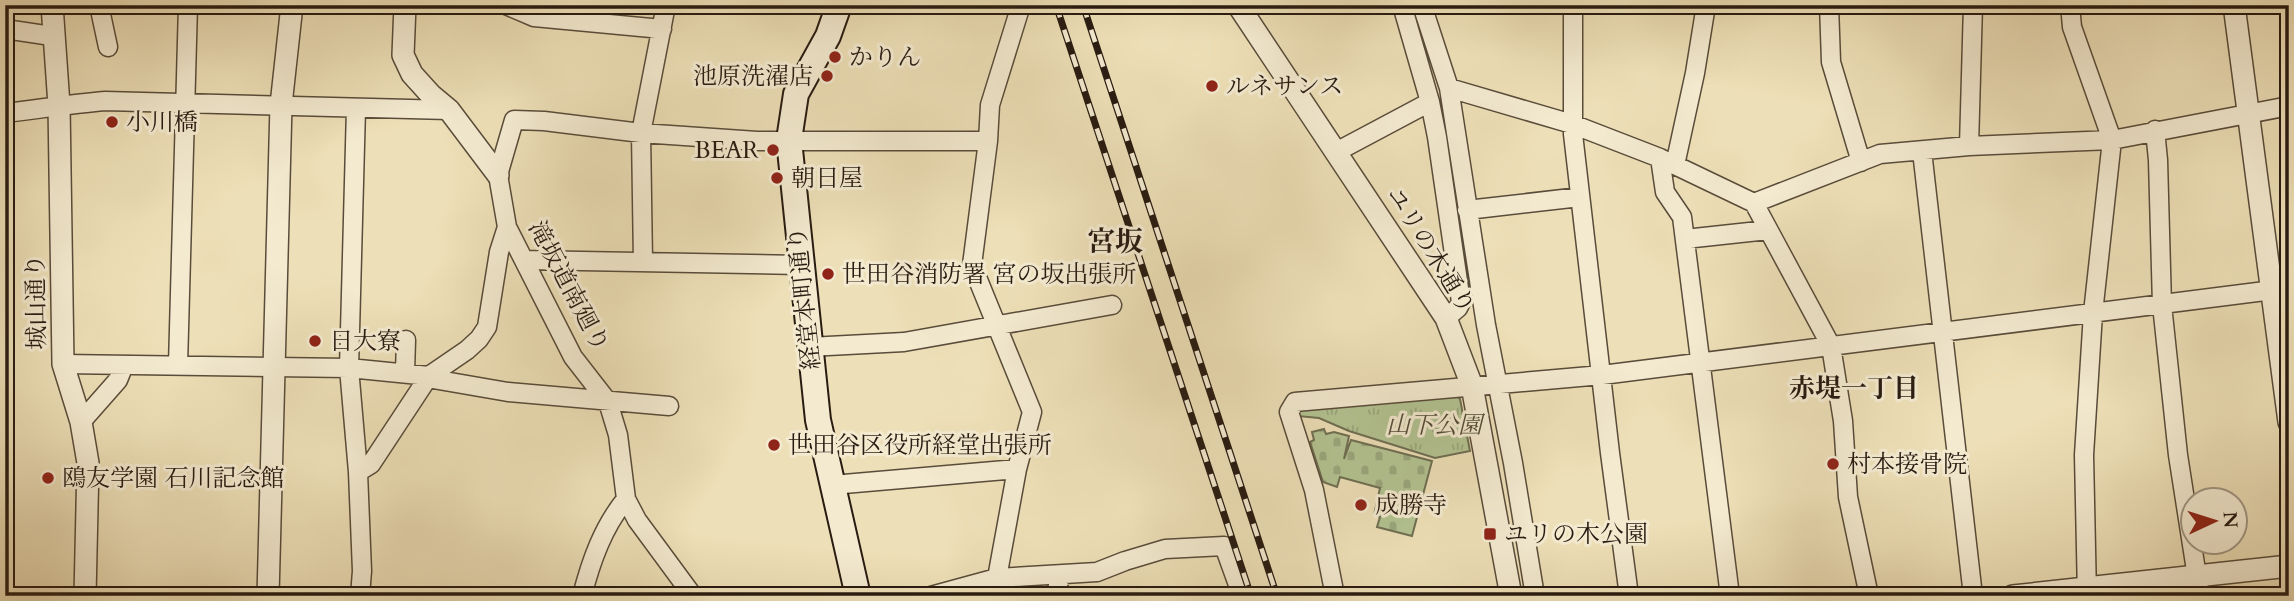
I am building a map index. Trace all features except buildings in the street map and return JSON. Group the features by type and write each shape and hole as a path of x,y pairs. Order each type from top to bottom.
{"main road":[{"name":"経堂本町通り","path":"839,5 828,36 796,94 789,140 818,421 858,596"}],"street":[{"name":"城山通り","path":"52,5 59,105 64,364 88,463 85,596"},
{"path":"99,5 108,47"},
{"path":"178,365 188,5"},
{"path":"268,596 281,105 292,5"},
{"name":"滝坂道南廻り","path":"405,5 402,55 412,74 449,110 498,175 507,227 573,357 608,402 618,435 626,499 637,520 693,596"},
{"path":"506,5 534,17 662,29"},
{"path":"643,262 641,133 666,5"},
{"path":"997,578 1017,468 1032,412 972,265 990,105 1021,5"},
{"name":"ユリの木通り","path":"1238,5 1446,318 1472,386 1511,596"},
{"path":"1402,5 1430,102 1437,137 1461,302 1458,309 1446,318"},
{"path":"1422,5 1449,88 1496,384 1513,463 1535,596"},
{"path":"1573,5 1572,124 1629,596"},
{"path":"1706,5 1695,73 1667,161 1663,186 1682,217 1730,596"},
{"path":"1829,5 1831,62 1861,162"},
{"path":"1969,146 1973,5"},
{"path":"2070,5 2072,27 2112,140 2093,313 2084,455 2087,592"},
{"path":"2234,5 2248,114 2280,289 2289,422"},
{"path":"5,29 55,34"},
{"path":"1449,88 1572,124 1667,161 1754,203 1830,346 1843,421 1848,497 1869,596"},
{"path":"5,113 105,101 449,110"},
{"path":"1336,152 1430,102"},
{"path":"1754,203 1880,154 1969,146 2112,140 2289,106"},
{"path":"356,108 349,368 358,472 362,571 360,596"},
{"path":"498,175 514,120 757,141 988,141"},
{"path":"2155,130 2162,305 2178,455 2198,586"},
{"path":"1922,151 1973,596"},
{"path":"1467,210 1580,197"},
{"path":"358,472 371,464 428,377 467,350 487,327 499,252 507,227"},
{"path":"1685,239 1768,230"},
{"path":"525,260 800,265"},
{"path":"1335,596 1314,490 1289,412 1295,402 1602,375 2280,289"},
{"path":"809,347 904,342 1112,305"},
{"path":"405,372 406,340"},
{"path":"64,364 349,368 405,372 508,392 669,407"},
{"path":"80,422 118,380 124,365"},
{"path":"832,485 1017,468"},
{"path":"582,596 589,569 611,517 626,499"},
{"path":"931,596 997,578 1097,572 1165,549 1224,546 1242,596"},
{"path":"2013,596 2198,586 2289,566"},
{"path":"1056,596 1060,575"}],"green space":[{"name":"山下公園","path":"1453,393 1460,399 1470,451 1435,458 1349,431 1319,418 1297,416 1301,406"},
{"path":"1324,429 1326,434 1334,432 1349,436 1344,459 1351,440 1432,461 1412,536 1377,527 1380,517 1374,515 1380,488 1340,477 1337,487 1323,482 1310,442 1314,440 1312,432"}],"railway":[{"path":"1056,5 1251,596"},
{"path":"1083,5 1277,596"}],"place":[{"name":"かりん","path":"835,57"},
{"name":"池原洗濯店","path":"827,76"},
{"name":"ルネサンス","path":"1212,86"},
{"name":"小川橋","path":"112,122"},
{"name":"BEAR","path":"773,150"},
{"name":"朝日屋","path":"777,178"},
{"name":"世田谷消防署 宮の坂出張所","path":"828,274"},
{"name":"日大寮","path":"315,341"},
{"name":"世田谷区役所経堂出張所","path":"774,445"},
{"name":"村本接骨院","path":"1833,464"},
{"name":"鴎友学園 石川記念館","path":"48,478"},
{"name":"成勝寺","path":"1361,505"},
{"name":"ユリの木公園","path":"1490,534"}],"district":[{"name":"宮坂","path":"1115,241"},
{"name":"赤堤一丁目","path":"1854,388"}]}
